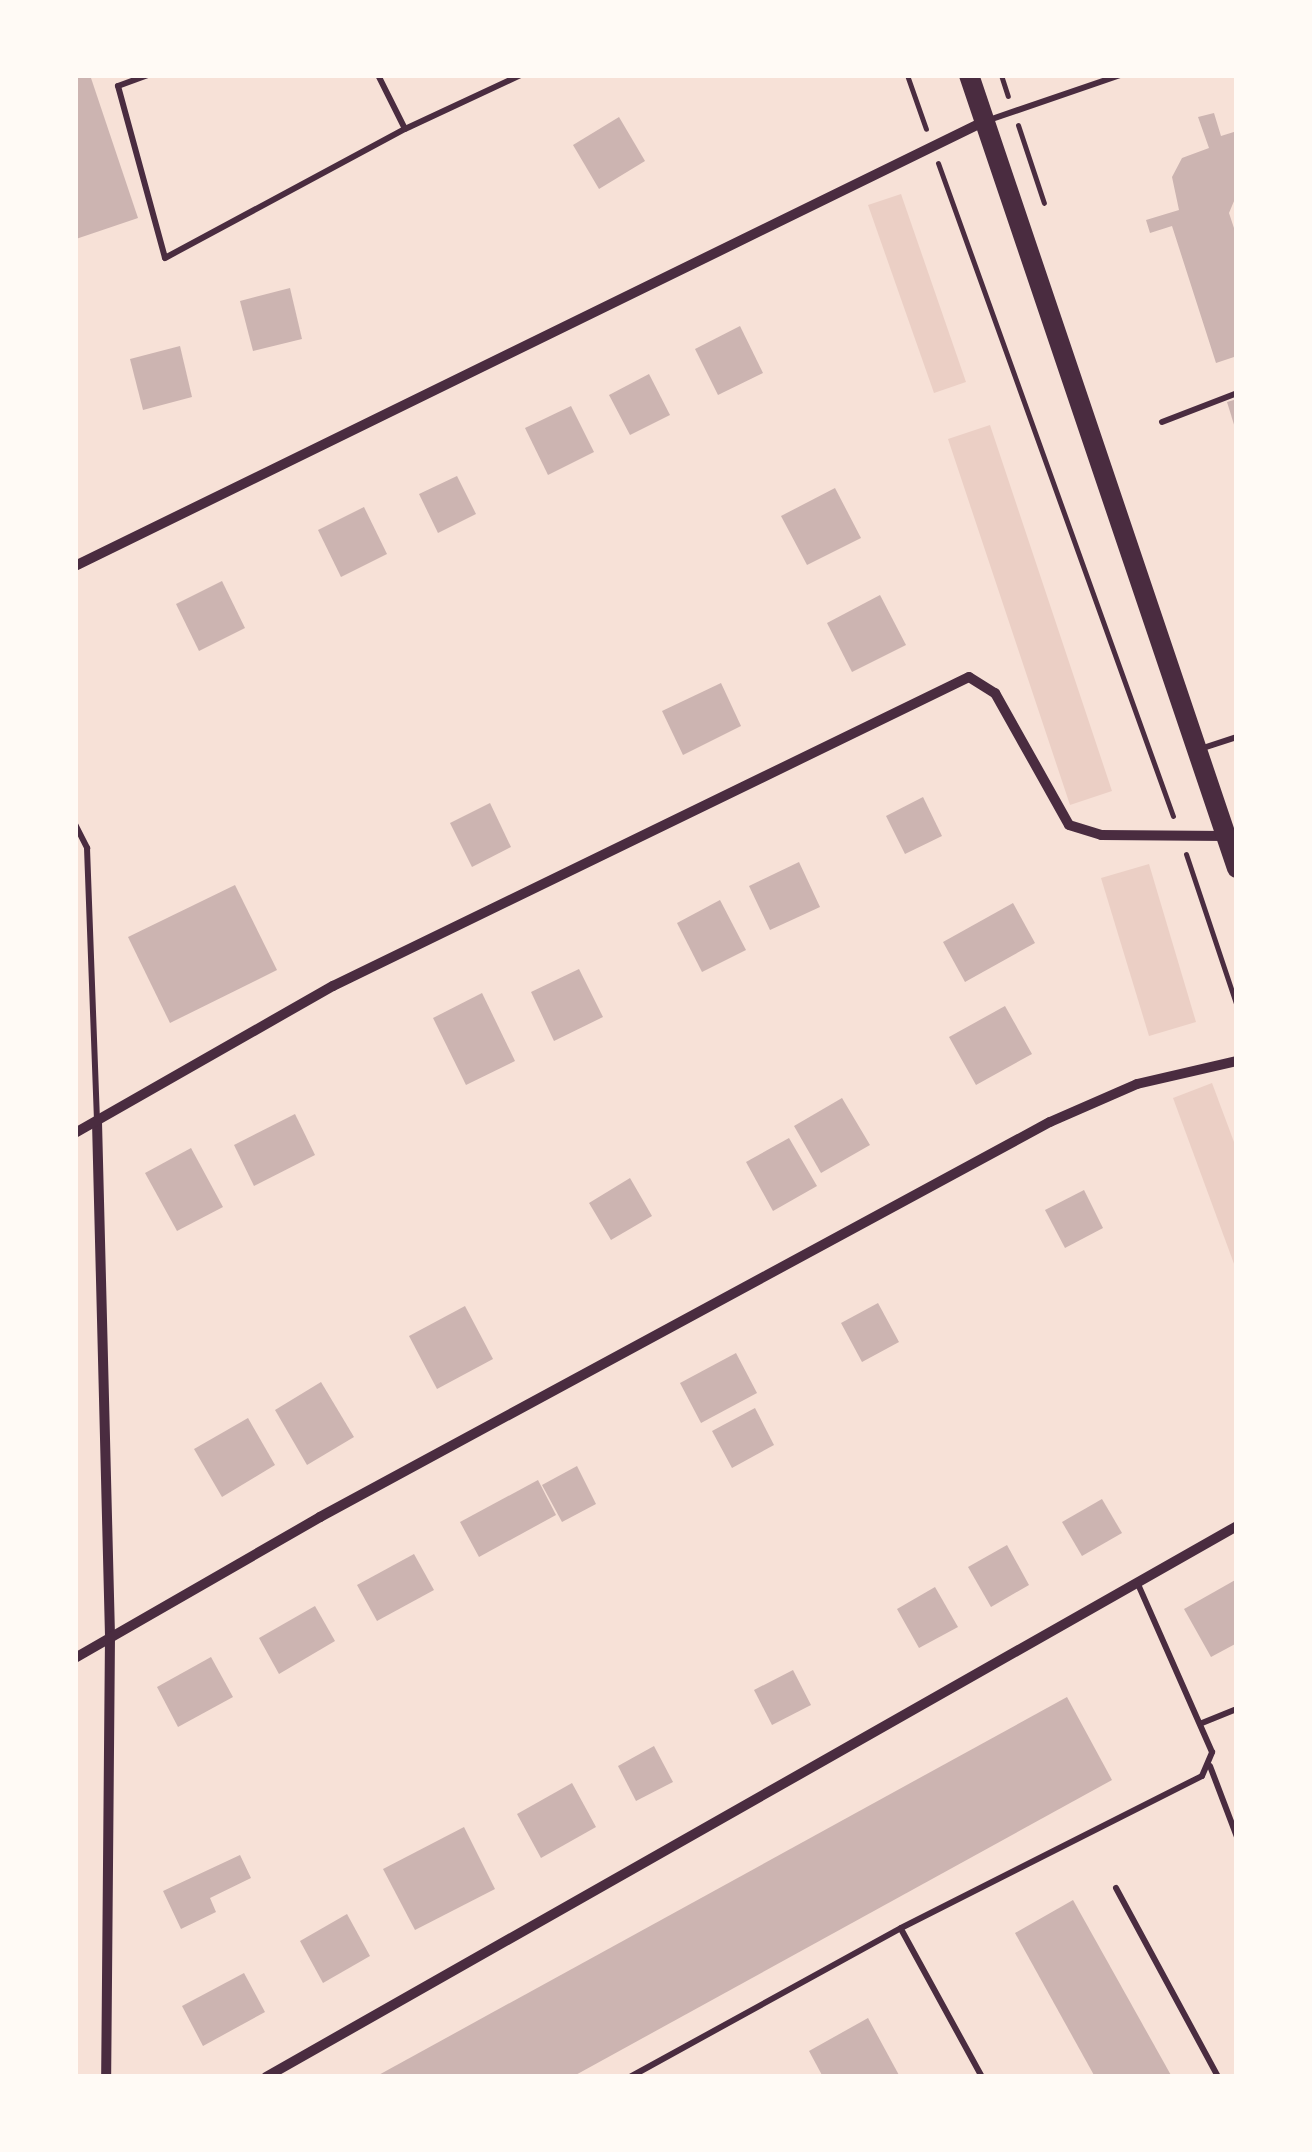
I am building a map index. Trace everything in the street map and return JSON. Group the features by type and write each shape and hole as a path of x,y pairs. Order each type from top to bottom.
{"main road":[{"path":"968,75 1237,868"}],"street":[{"path":"75,566 931,144 985,121"},
{"path":"75,1132 334,986 969,678 995,693 1069,825 1101,835 1226,836"},
{"path":"75,1658 1050,1122 1137,1084 1237,1060"},
{"path":"98,1122 110,1636 106,2077"},
{"path":"266,2077 1237,1526"}],"lane":[{"path":"148,75 118,86 165,258 406,129 520,75"},
{"path":"378,75 406,129"},
{"path":"985,121 1120,75"},
{"path":"1162,422 1237,393"},
{"path":"1195,751 1237,738"},
{"path":"75,824 88,848 98,1122"},
{"path":"1137,1582 1202,1723 1210,1766 1237,1837"},
{"path":"1202,1723 1237,1709"},
{"path":"630,2077 901,1928 1202,1776 1210,1766"},
{"path":"1116,1888 1218,2077"},
{"path":"901,1928 982,2077"}],"path":[{"path":"907,75 1237,1006"},
{"path":"1001,75 1044,203"}],"shaded area":[{"path":"901,194 966,382 934,393 868,205"},
{"path":"990,425 1112,791 1070,805 948,439"},
{"path":"1149,864 1196,1022 1149,1036 1101,878"},
{"path":"1212,1083 1237,1150 1237,1272 1173,1098"}],"building":[{"path":"75,75 90,75 138,218 76,239"},
{"path":"1214,113 1221,136 1237,131 1237,194 1229,213 1237,237 1237,356 1216,363 1172,226 1150,233 1146,220 1179,210 1172,177 1182,158 1209,148 1198,117"},
{"path":"619,117 645,161 599,189 573,145"},
{"path":"290,288 302,339 253,351 240,301"},
{"path":"740,326 763,373 718,395 695,349"},
{"path":"180,346 192,397 143,410 130,359"},
{"path":"649,374 670,415 630,435 609,395"},
{"path":"1237,399 1237,431 1236,431 1227,402"},
{"path":"571,406 594,452 548,475 525,428"},
{"path":"457,476 476,514 438,533 419,494"},
{"path":"835,488 861,538 807,565 781,516"},
{"path":"364,507 387,554 341,577 318,530"},
{"path":"222,581 245,628 199,651 176,604"},
{"path":"880,595 906,645 852,672 827,623"},
{"path":"721,683 741,726 683,755 662,711"},
{"path":"923,797 942,836 905,854 886,816"},
{"path":"490,803 511,847 472,867 450,823"},
{"path":"799,862 820,907 770,930 749,886"},
{"path":"235,885 277,970 170,1023 128,937"},
{"path":"720,900 746,950 702,972 677,923"},
{"path":"1013,903 1035,943 965,982 943,942"},
{"path":"579,969 603,1017 554,1041 531,992"},
{"path":"482,993 515,1061 466,1085 433,1018"},
{"path":"1005,1006 1032,1054 976,1085 949,1037"},
{"path":"842,1098 870,1145 821,1173 794,1126"},
{"path":"295,1114 315,1155 254,1186 234,1145"},
{"path":"789,1138 817,1186 773,1211 746,1162"},
{"path":"191,1148 223,1207 177,1231 145,1173"},
{"path":"630,1178 652,1216 611,1240 589,1203"},
{"path":"1084,1190 1103,1228 1065,1248 1045,1210"},
{"path":"878,1303 899,1342 862,1362 841,1323"},
{"path":"465,1306 493,1359 437,1389 409,1336"},
{"path":"736,1353 757,1393 701,1423 680,1383"},
{"path":"321,1382 354,1437 307,1465 275,1410"},
{"path":"755,1408 774,1445 732,1468 712,1431"},
{"path":"248,1418 275,1465 222,1497 194,1449"},
{"path":"577,1466 596,1504 562,1522 542,1485"},
{"path":"538,1480 556,1515 479,1557 460,1522"},
{"path":"1102,1499 1122,1533 1082,1556 1062,1522"},
{"path":"1007,1545 1029,1585 991,1607 968,1567"},
{"path":"414,1554 434,1590 377,1621 357,1585"},
{"path":"1237,1579 1237,1643 1211,1657 1184,1609"},
{"path":"935,1587 958,1627 919,1648 897,1609"},
{"path":"315,1606 335,1641 279,1674 259,1638"},
{"path":"211,1657 233,1697 178,1727 157,1687"},
{"path":"793,1670 811,1705 772,1725 754,1690"},
{"path":"1067,1697 1112,1780 572,2077 375,2077"},
{"path":"654,1746 673,1782 636,1801 618,1766"},
{"path":"572,1783 596,1827 541,1858 517,1814"},
{"path":"464,1827 495,1889 415,1930 383,1869"},
{"path":"240,1855 251,1878 210,1898 216,1912 181,1929 163,1891"},
{"path":"1073,1900 1172,2077 1095,2077 1015,1933"},
{"path":"347,1914 370,1956 323,1983 300,1941"},
{"path":"244,1973 265,2012 203,2046 182,2006"},
{"path":"868,2018 900,2077 823,2077 809,2051"}]}
